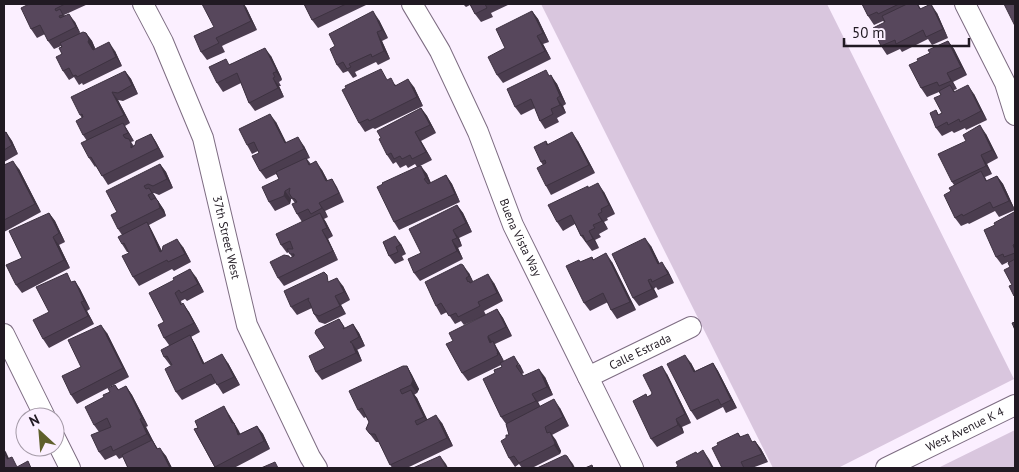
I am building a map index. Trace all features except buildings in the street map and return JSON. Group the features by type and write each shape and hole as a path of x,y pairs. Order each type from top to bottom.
{"street":[{"name":"37th Street West","path":"143,4 163,42 203,138 247,325 317,468"},
{"name":"Buena Vista Way","path":"412,4 440,51 478,132 513,225 633,468"},
{"path":"966,4 1005,83 1015,115"},
{"name":"Calle Estrada","path":"588,377 691,327"},
{"path":"4,334 40,407"},
{"name":"West Avenue K 4","path":"886,468 1015,405"}],"shaded area":[{"path":"541,4 827,4 1014,379 838,468 773,468"},
{"path":"1015,430 1015,468 938,468"}]}
